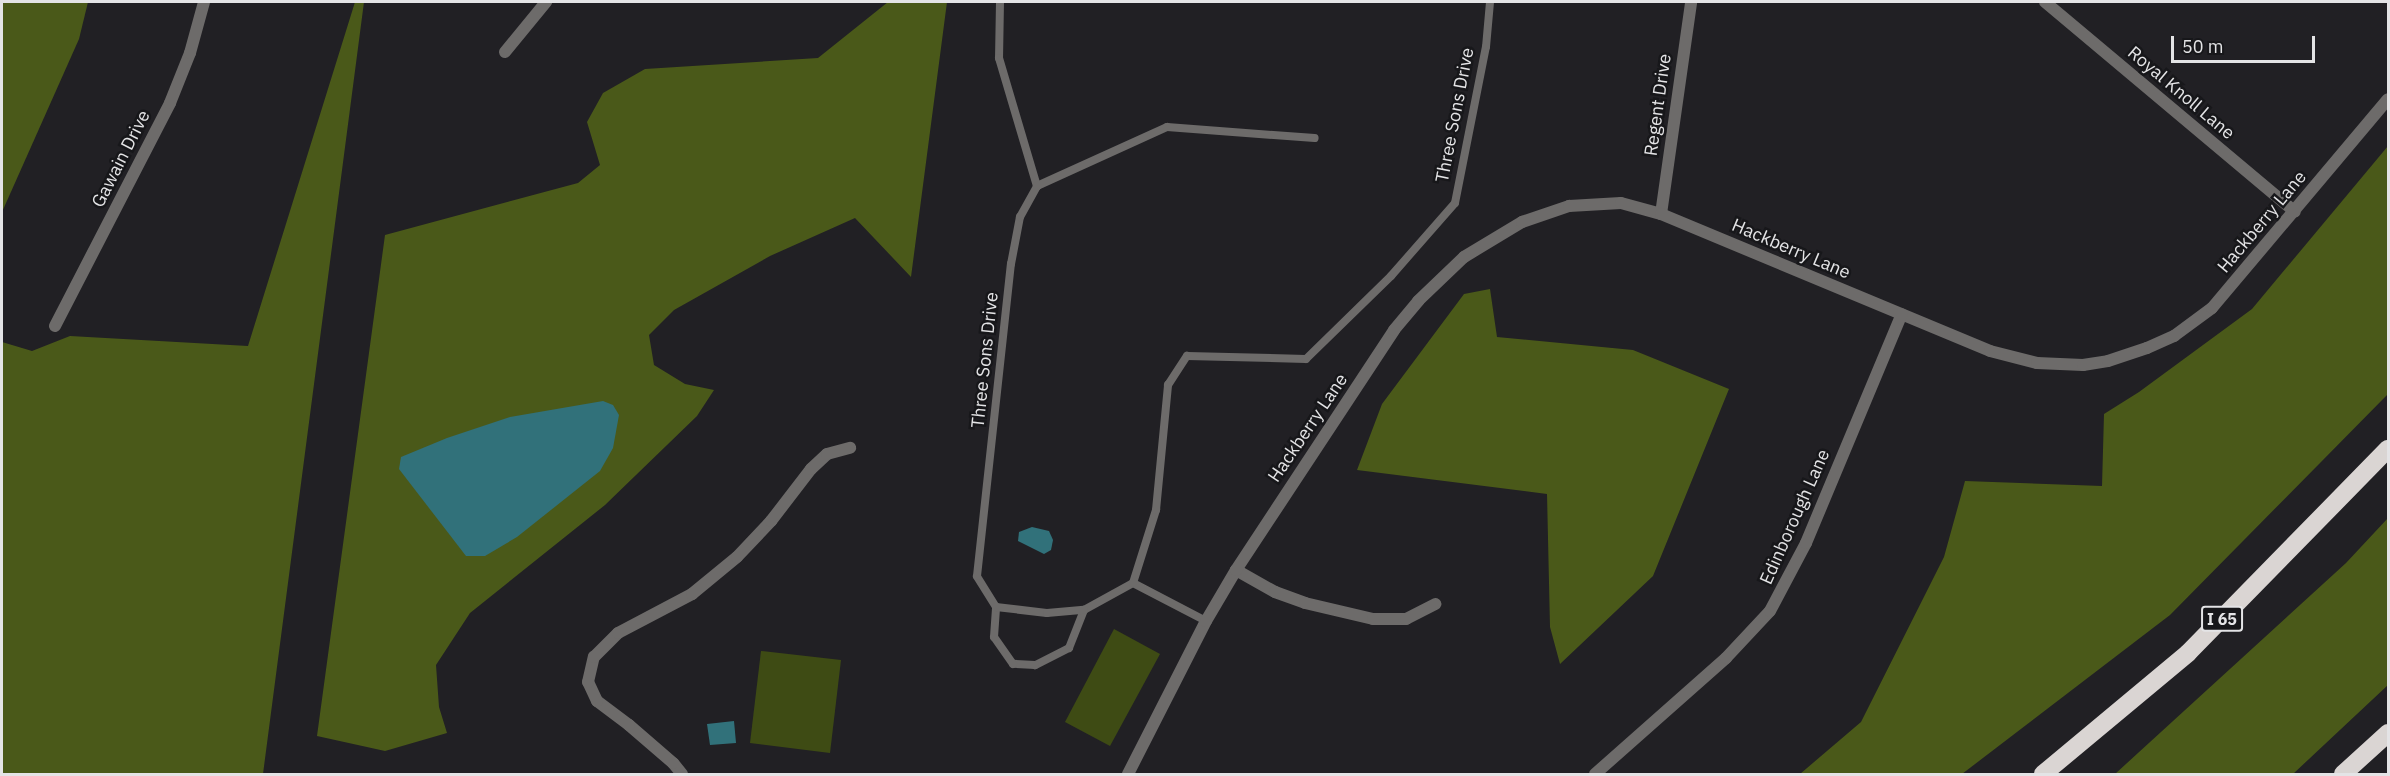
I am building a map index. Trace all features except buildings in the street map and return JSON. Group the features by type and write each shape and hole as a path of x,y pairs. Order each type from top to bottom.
{"highway":[{"name":"I 65","path":"2043,774 2188,653 2388,449"},
{"path":"2343,774 2388,733"}],"street":[{"name":"Gawain Drive","path":"56,326 170,103 190,53 204,2"},
{"path":"504,52 546,2"},
{"name":"Regent Drive","path":"1661,214 1690,2"},
{"name":"Royal Knoll Lane","path":"2045,2 2295,212"},
{"name":"Hackberry Lane","path":"1128,774 1206,621 1236,570 1394,330 1418,301 1464,256 1522,222 1569,206 1621,203 1661,214 1902,315 2012,358 2061,366 2108,361 2165,340 2203,315 2295,212 2388,99"},
{"name":"Edinborough Lane","path":"1595,774 1726,658 1770,611 1806,543 1902,315"},
{"path":"682,774 638,732 597,701 588,682 594,657 618,633 692,594 737,556 771,521 811,469 827,454 850,448"},
{"path":"1236,570 1275,592 1305,603 1373,619 1407,619 1435,604"}],"lane":[{"path":"1000,2 999,58 1037,186 1167,127 1316,138"},
{"name":"Three Sons Drive","path":"1133,584 1156,510 1168,385 1187,356 1306,359 1391,276 1455,203 1485,47 1490,2"},
{"name":"Three Sons Drive","path":"996,607 977,576 1011,264 1020,217 1037,186"},
{"path":"1084,610 1069,648 1035,665 1013,664 994,637 996,607 1047,613 1084,610 1133,584 1206,621"}],"green space":[{"path":"2,2 88,2 79,39 2,212"},
{"path":"355,2 364,2 263,774 2,774 2,342 32,351 70,336 248,346"},
{"path":"888,2 947,2 911,277 855,218 770,256 674,310 649,335 654,365 685,384 714,390 697,416 605,505 470,613 436,665 439,707 447,733 385,751 317,736 385,235 578,183 600,165 587,122 603,93 645,69 818,58"},
{"path":"2388,146 2388,394 2170,615 1962,774 1800,774 1861,722 1944,557 1965,481 2102,486 2104,414 2139,392 2252,309"},
{"path":"1490,289 1497,337 1633,350 1729,389 1653,576 1560,664 1550,627 1547,494 1357,470 1382,404 1464,294"},
{"path":"2388,518 2388,685 2293,774 2115,774 2346,563"},
{"path":"1114,629 1160,654 1110,746 1065,722"},
{"path":"761,651 841,660 830,753 750,743"}],"water":[{"path":"603,401 613,405 619,415 613,448 600,471 517,537 485,556 466,556 399,469 401,457 447,438 510,417"},
{"path":"1032,527 1049,531 1053,540 1051,550 1044,554 1018,541 1019,532"},
{"path":"734,721 736,743 710,745 707,724"}]}
